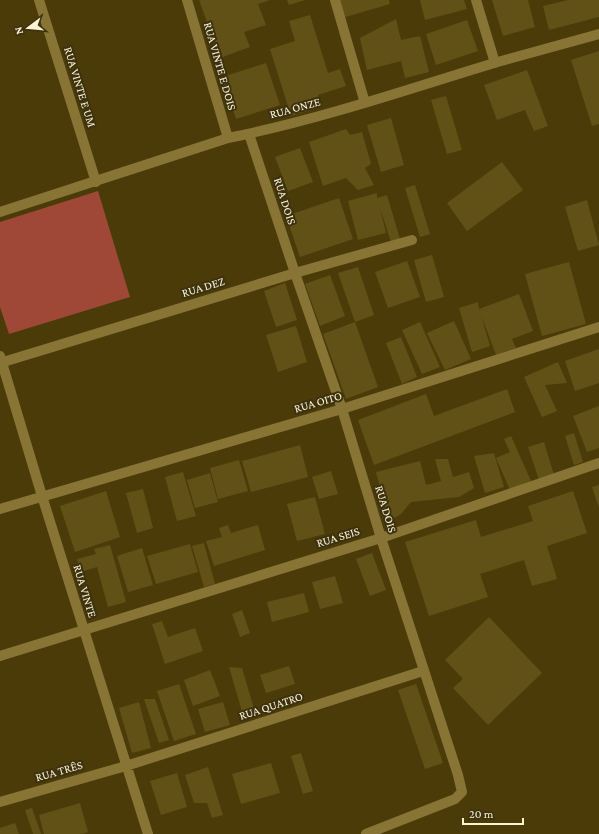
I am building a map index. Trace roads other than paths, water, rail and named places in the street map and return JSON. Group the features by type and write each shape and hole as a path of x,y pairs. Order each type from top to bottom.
{"street":[{"name":"RUA VINTE E UM","path":"39,0 96,182"},
{"name":"RUA VINTE E DOIS","path":"187,0 228,138"},
{"path":"334,0 365,103"},
{"path":"476,0 495,63"},
{"name":"RUA ONZE","path":"0,212 228,138 249,134 365,103 495,63 599,34"},
{"name":"RUA DOIS","path":"249,134 342,409 381,538 458,775 462,792 455,799 366,834"},
{"name":"RUA DEZ","path":"1,360 412,240"},
{"name":"RUA OITO","path":"0,509 342,409 599,327"},
{"name":"RUA VINTE","path":"1,360 83,631 148,834"},
{"name":"RUA SEIS","path":"0,656 381,538 599,463"},
{"name":"RUA QUATRO","path":"126,766 423,671"},
{"name":"RUA TRÊS","path":"0,802 126,766"}]}
